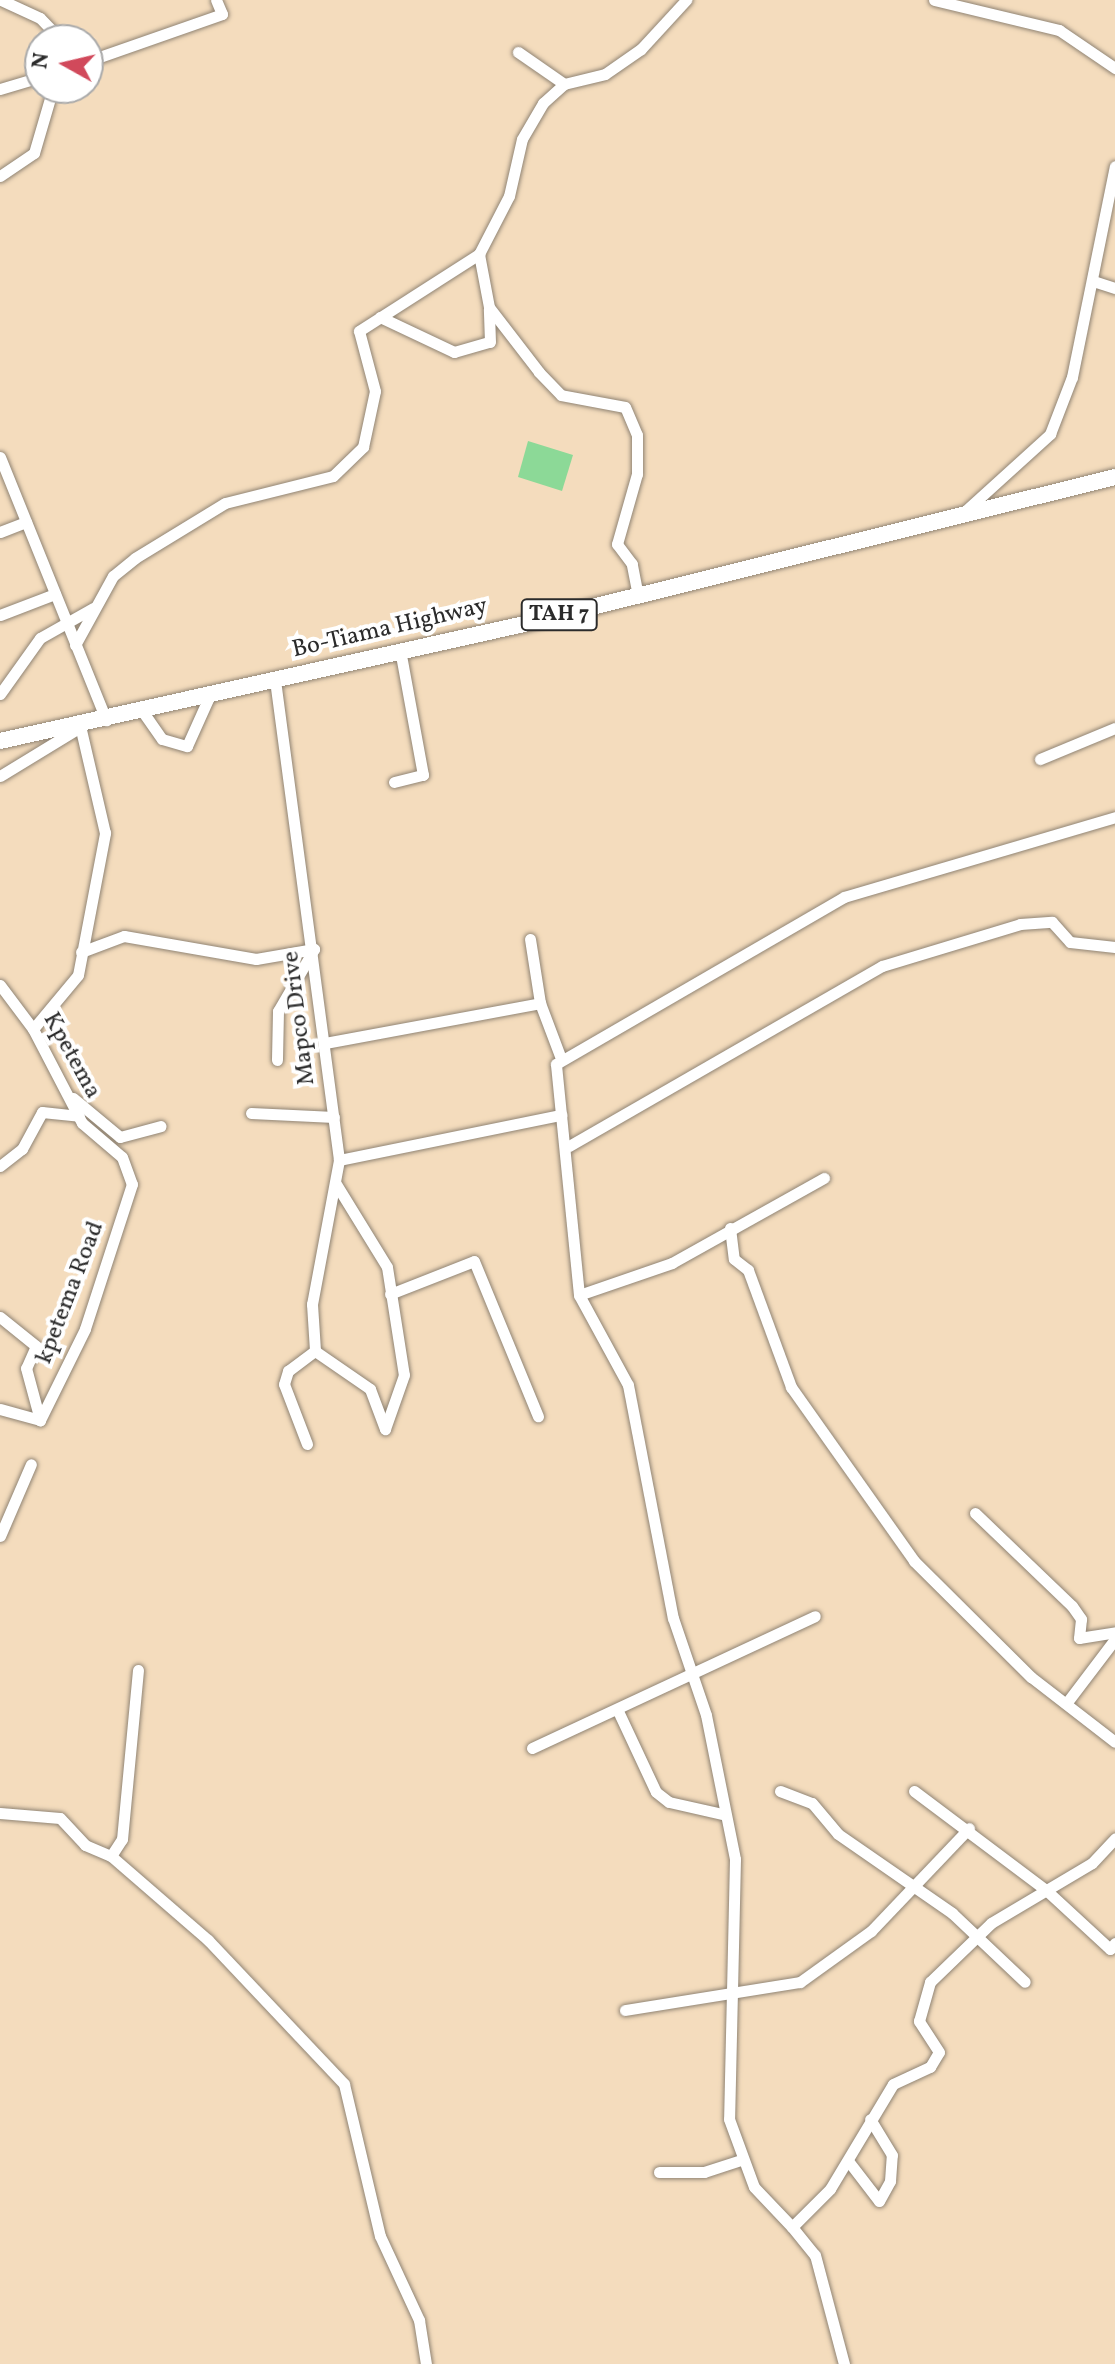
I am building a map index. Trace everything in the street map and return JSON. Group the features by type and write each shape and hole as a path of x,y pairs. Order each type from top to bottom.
{"highway":[{"name":"Bo-Tiama Highway","path":"0,741 81,728 638,596 1115,477"}],"street":[{"path":"1,0 40,18 46,24"},
{"path":"104,55 222,14 216,0"},
{"path":"75,645 93,608 135,558 225,503 333,476 363,447 375,391 359,331 479,254 509,196 522,139 564,84 605,74 641,49 686,0"},
{"path":"934,0 981,5 1059,30 1115,68"},
{"path":"518,52 564,84"},
{"path":"0,89 24,82"},
{"path":"0,176 34,153 48,104"},
{"path":"959,516 1050,434 1072,377 1115,166"},
{"path":"380,317 454,352 490,342 489,307 479,254"},
{"path":"1093,281 1115,288"},
{"path":"489,307 561,395 625,407 637,435 637,474 617,544 632,564 638,596"},
{"path":"0,457 106,720"},
{"path":"0,532 26,522"},
{"path":"0,615 55,594"},
{"path":"0,694 40,638 65,618 93,608"},
{"path":"394,782 423,775 400,650"},
{"name":"Mapco Drive","path":"275,680 314,949 339,1160 312,1304 315,1351"},
{"path":"143,712 162,739 187,746 209,697"},
{"path":"0,776 81,728 105,833 78,975 33,1029"},
{"path":"1040,759 1115,728"},
{"path":"560,1056 844,897 1115,817"},
{"path":"569,1146 882,966 1020,924 1052,922 1070,942 1115,947"},
{"path":"81,952 124,936 256,959 314,949"},
{"path":"530,939 540,1003 560,1056 561,1115 569,1146 571,1272 579,1295 624,1372 673,1618 715,1750 722,1814 738,1892 729,1993 726,2100 742,2160 754,2187 815,2255 844,2364"},
{"path":"277,1060 278,1011 314,949"},
{"name":"Kpetema","path":"0,985 33,1029 73,1097 79,1116 122,1157 132,1184"},
{"path":"325,1043 540,1003"},
{"path":"73,1097 120,1137 161,1126"},
{"path":"0,1166 22,1149 42,1112 79,1116"},
{"path":"251,1113 334,1117"},
{"path":"339,1160 561,1115"},
{"path":"579,1295 672,1263 824,1178"},
{"name":"kpetema Road","path":"40,1420 85,1329 132,1184"},
{"path":"307,1444 284,1384 288,1371 315,1351 370,1389 385,1429 404,1375 390,1294 375,1239 336,1184"},
{"path":"730,1228 734,1259 748,1270 800,1402 925,1572 1031,1677 1068,1701 1115,1742"},
{"path":"390,1294 474,1261 538,1416"},
{"path":"0,1317 36,1346 26,1368 40,1420"},
{"path":"0,1409 40,1420"},
{"path":"0,1536 31,1464"},
{"path":"975,1513 1072,1606 1081,1619 1079,1638 1115,1632"},
{"path":"532,1748 618,1711 815,1616"},
{"path":"1068,1701 1115,1639"},
{"path":"111,1856 122,1839 138,1670"},
{"path":"618,1711 656,1792 669,1802 722,1814"},
{"path":"780,1791 812,1803 838,1834 978,1936 1025,1982"},
{"path":"914,1791 969,1828 1046,1890 1110,1949 1115,1943"},
{"path":"0,1813 60,1818 85,1845 111,1856 208,1940 344,2084 380,2236 419,2320 426,2364"},
{"path":"625,2010 800,1982 854,1946 915,1888 969,1828"},
{"path":"792,2227 849,2162 870,2119 893,2084 930,2067 939,2052 919,2008 930,1982 978,1936 1092,1863 1115,1838"},
{"path":"849,2162 879,2201 890,2181 892,2155 870,2119"},
{"path":"659,2172 704,2172 742,2160"}],"green space":[{"path":"528,441 573,455 562,491 518,477"}]}
